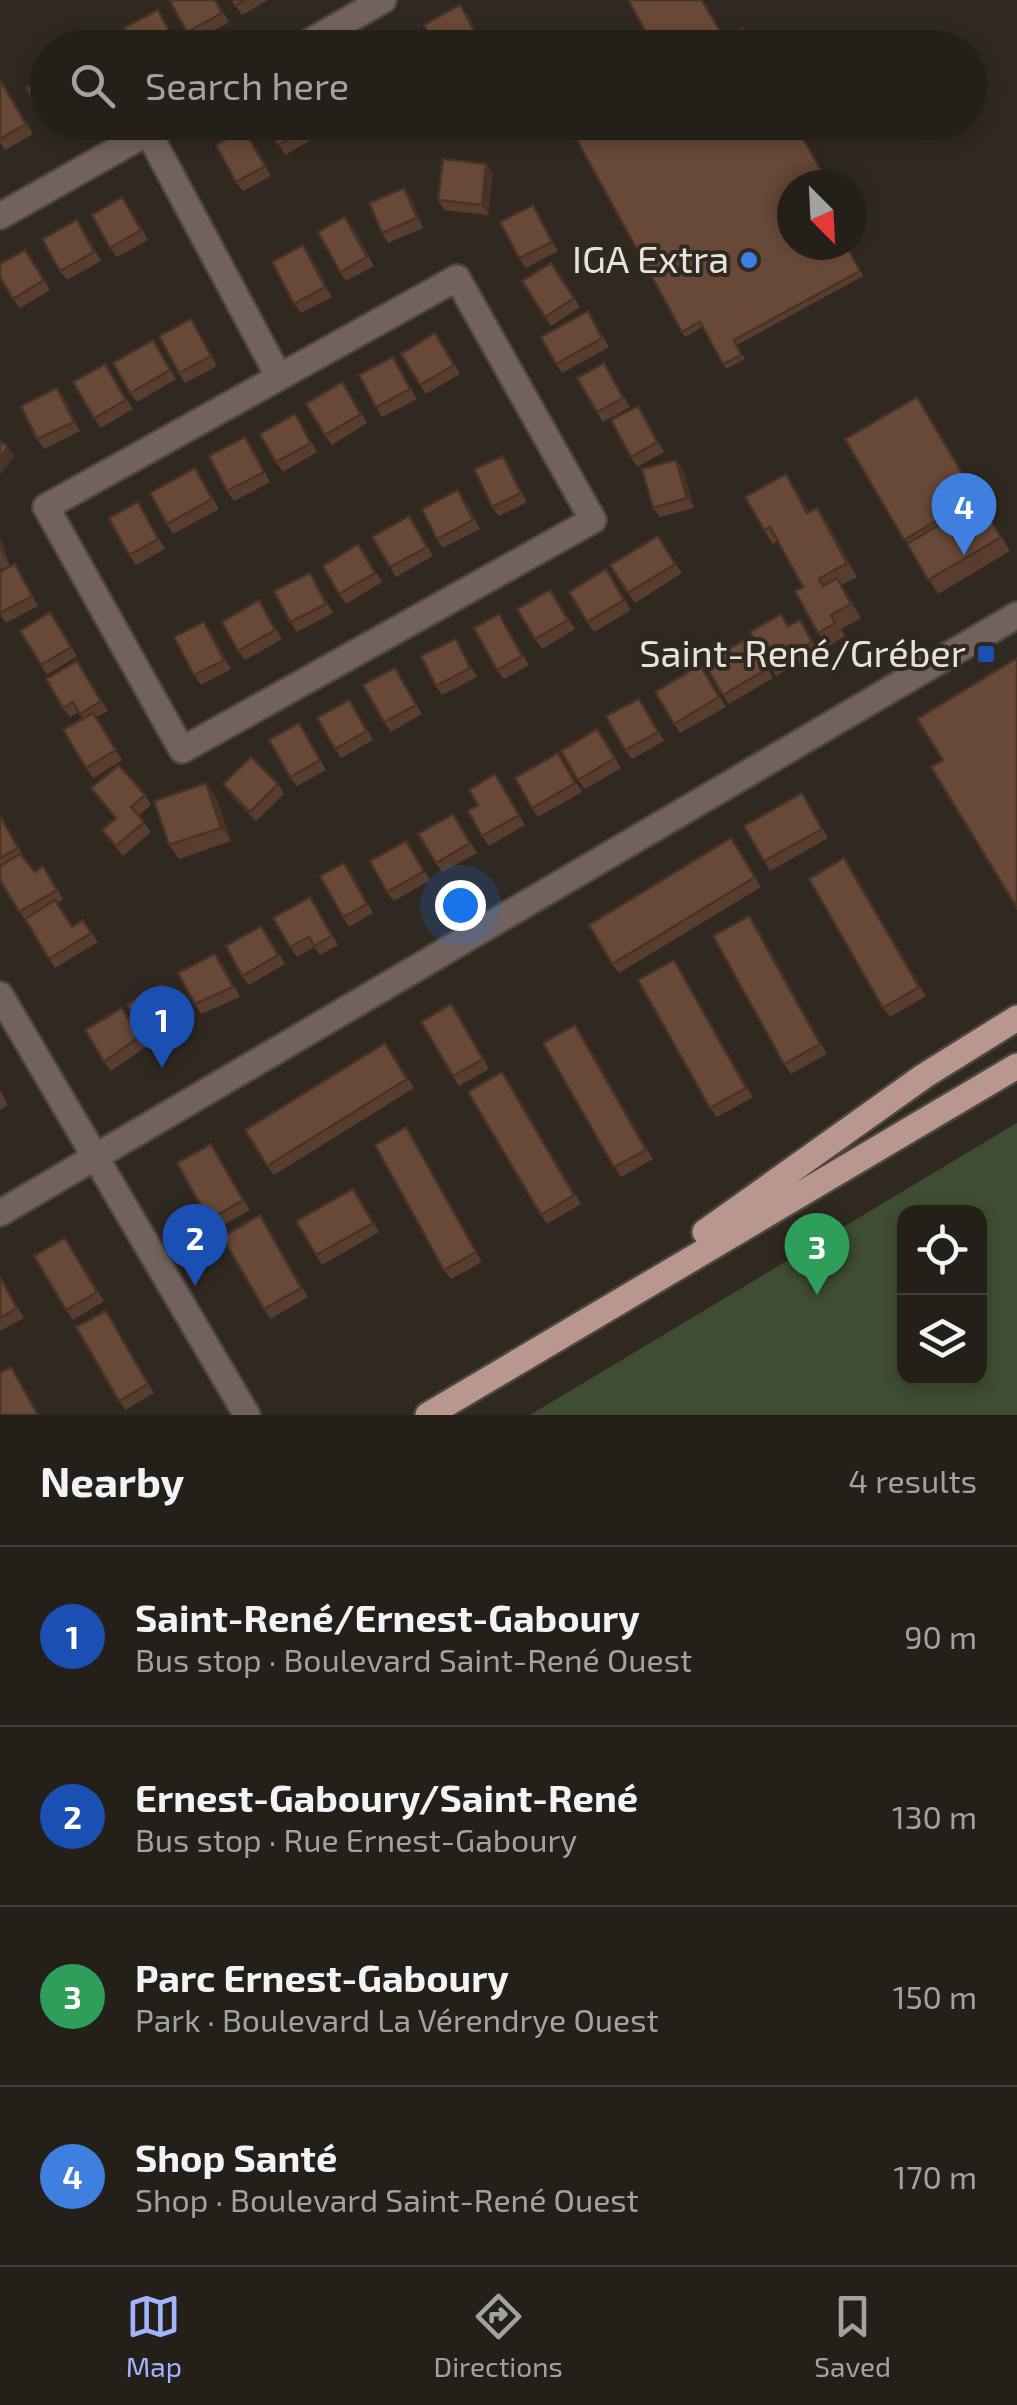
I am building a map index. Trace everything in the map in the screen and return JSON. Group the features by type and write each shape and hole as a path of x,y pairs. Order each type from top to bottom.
{"main road":[{"path":"575,1325 924,1076 1017,1018"},
{"path":"428,1415 1017,1066"}],"street":[{"path":"330,30 383,0"},
{"path":"0,216 134,140"},
{"path":"163,140 280,377"},
{"path":"457,278 592,520 182,750 46,507 280,377 457,278"},
{"path":"0,1212 1017,615"},
{"path":"0,995 247,1415"}],"green space":[{"path":"1017,1123 1017,1415 530,1415"}],"building":[{"path":"215,0 222,13 186,30 170,1"},
{"path":"628,0 702,0 719,30 645,30"},
{"path":"460,5 474,30 427,30 424,25"},
{"path":"158,10 169,30 125,30"},
{"path":"0,80 26,124 0,139"},
{"path":"225,140 250,140 265,166 236,182 216,145"},
{"name":"IGA Extra","path":"577,140 804,140 821,170 777,170 777,260 854,260 860,271 734,340 741,355 723,364 700,322 682,332"},
{"path":"443,159 486,164 482,205 438,200"},
{"path":"404,188 417,218 382,233 369,203"},
{"path":"122,197 141,230 110,248 92,215"},
{"path":"533,205 552,242 519,258 500,222"},
{"path":"345,217 367,257 340,272 318,232"},
{"path":"77,220 94,252 60,271 42,239"},
{"path":"303,245 325,287 294,304 272,262"},
{"path":"25,250 44,280 13,299 0,277 0,264"},
{"path":"551,263 574,298 545,317 522,281"},
{"path":"588,311 602,338 556,364 541,337"},
{"path":"191,319 211,356 179,373 159,336"},
{"path":"435,333 454,365 420,385 401,354"},
{"path":"153,340 170,370 130,393 113,363"},
{"path":"393,357 410,389 376,407 359,375"},
{"path":"604,363 623,398 597,412 577,378"},
{"path":"105,364 126,400 94,418 73,382"},
{"path":"342,382 361,414 325,435 306,404"},
{"path":"57,388 74,422 37,439 21,406"},
{"path":"917,397 976,497 904,540 845,439"},
{"path":"638,406 657,442 631,457 611,420"},
{"path":"295,414 311,443 276,462 260,434"},
{"path":"245,437 264,472 227,491 209,456"},
{"path":"0,441 8,447 0,457"},
{"path":"503,456 521,493 492,507 474,469"},
{"path":"676,460 687,498 653,508 642,469"},
{"path":"195,468 212,499 167,524 150,493"},
{"path":"786,474 807,513 817,508 847,563 819,579 823,586 837,578 851,604 831,615 835,623 818,633 795,591 803,587 770,527 764,530 745,497"},
{"path":"458,490 473,520 437,539 422,509"},
{"path":"979,501 1001,537 928,580 907,544"},
{"path":"138,502 158,539 129,555 109,518"},
{"path":"409,516 427,547 390,567 372,537"},
{"path":"658,536 675,564 628,593 610,565"},
{"path":"358,544 375,573 339,594 323,566"},
{"path":"15,564 32,596 0,613 0,572"},
{"path":"606,569 624,600 587,622 569,592"},
{"path":"310,573 326,604 290,622 274,591"},
{"path":"550,590 568,620 535,639 517,609"},
{"path":"259,600 275,630 238,651 222,622"},
{"path":"50,612 71,647 41,665 20,631"},
{"path":"499,614 522,656 497,670 474,628"},
{"path":"781,614 788,626 800,620 812,642 770,666 750,632"},
{"path":"204,622 224,660 194,675 174,637"},
{"path":"748,638 767,669 723,695 704,663"},
{"path":"456,639 470,668 436,686 421,656"},
{"path":"1017,658 1017,908 931,767 943,760 917,719"},
{"path":"77,661 101,701 80,714 73,702 63,708 46,679"},
{"path":"700,665 719,697 674,724 655,692"},
{"path":"395,668 416,705 384,722 363,685"},
{"path":"639,699 658,732 625,750 606,716"},
{"path":"349,700 367,731 335,749 317,718"},
{"path":"93,713 116,750 86,768 63,730"},
{"path":"299,723 320,760 290,777 269,740"},
{"path":"597,729 615,758 578,780 561,751"},
{"path":"558,753 575,783 532,808 515,778"},
{"path":"251,757 278,784 250,812 223,784"},
{"path":"119,765 145,795 131,807 144,822 116,846 102,830 116,818 91,788"},
{"path":"495,774 519,815 482,836 468,811 478,805 469,790"},
{"path":"206,783 221,828 169,845 154,801"},
{"path":"802,793 822,829 764,861 744,826"},
{"path":"453,814 470,843 436,863 418,834"},
{"path":"0,816 18,848 0,858"},
{"path":"731,838 755,877 612,964 589,925"},
{"path":"406,841 424,871 387,892 370,861"},
{"path":"20,854 35,872 43,866 57,890 19,912 0,880 0,866"},
{"path":"844,858 919,987 883,1008 809,879"},
{"path":"344,863 367,904 343,917 320,876"},
{"path":"310,897 332,936 314,946 309,937 290,947 273,918"},
{"path":"55,900 72,927 83,920 91,933 49,959 25,919"},
{"path":"749,916 820,1044 784,1064 713,936"},
{"path":"261,926 278,955 242,976 226,946"},
{"path":"215,954 233,987 195,1004 178,973"},
{"path":"674,960 746,1088 710,1108 638,980"},
{"path":"162,984 180,1014 145,1034 127,1005"},
{"path":"451,1004 483,1059 453,1076 421,1022"},
{"path":"122,1008 139,1037 104,1062 85,1030"},
{"path":"575,1025 646,1150 614,1167 543,1043"},
{"path":"385,1043 407,1079 267,1166 245,1130"},
{"path":"502,1072 574,1195 541,1215 468,1092"},
{"path":"406,1127 476,1252 444,1270 375,1145"},
{"path":"211,1144 243,1200 209,1220 177,1163"},
{"path":"353,1189 373,1223 316,1255 296,1221"},
{"path":"260,1215 301,1288 264,1309 222,1237"},
{"path":"65,1238 97,1292 66,1310 34,1256"},
{"path":"0,1277 17,1308 0,1318"},
{"path":"106,1311 148,1384 119,1401 76,1327"},
{"path":"11,1367 38,1415 0,1415 0,1373"}],"place":[{"name":"IGA Extra","path":"749,260"},
{"name":"Shop Santé","path":"964,555"},
{"name":"Saint-René/Gréber","path":"986,654"},
{"name":"Saint-René/Ernest-Gaboury","path":"162,1068"},
{"name":"Ernest-Gaboury/Saint-René","path":"195,1286"},
{"name":"Parc Ernest-Gaboury","path":"817,1295"}]}
